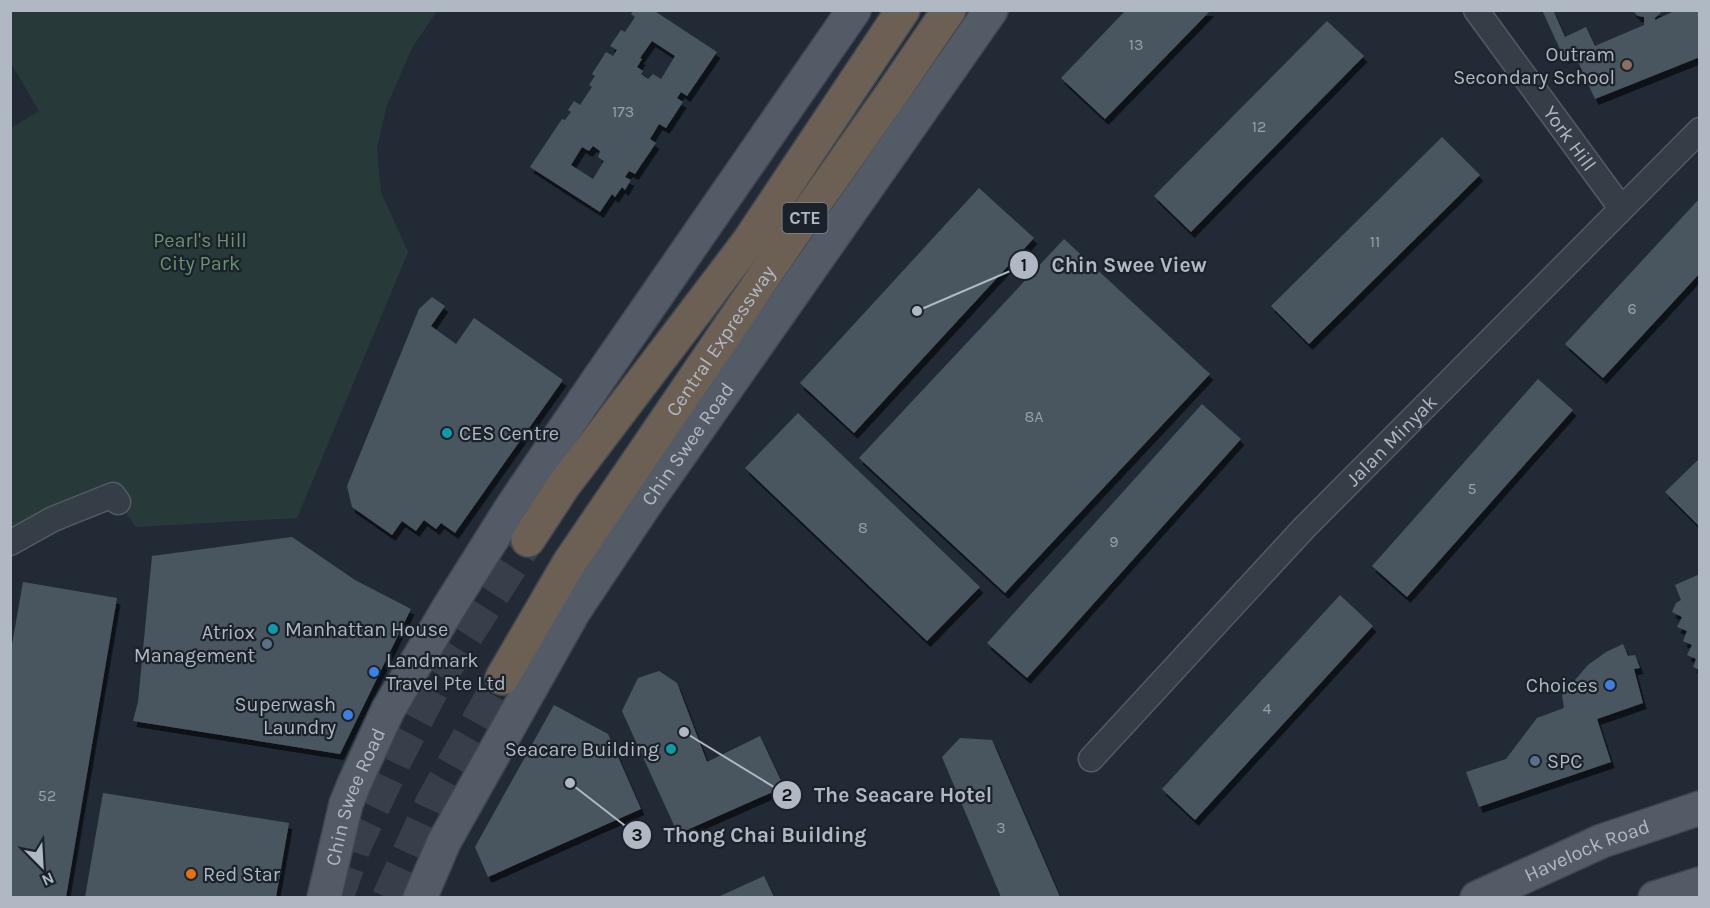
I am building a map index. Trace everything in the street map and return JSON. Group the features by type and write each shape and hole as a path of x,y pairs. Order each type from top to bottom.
{"highway":[{"name":"Central Expressway","path":"528,540 564,485 749,241 903,10"},
{"name":"Central Expressway","path":"502,678 569,563 948,10"}],"main road":[{"name":"Chin Swee Road","path":"324,897 346,804 355,782 388,710 451,604 512,507 596,383 854,10"},
{"name":"Chin Swee Road","path":"420,897 444,842 574,611 644,506 991,10"},
{"name":"Havelock Road","path":"1477,897 1602,841 1700,808"},
{"path":"1655,897 1700,884"}],"street":[{"name":"York Hill","path":"1476,10 1621,208"},
{"name":"Jalan Minyak","path":"1091,759 1304,528 1700,130"},
{"path":"10,543 53,519 113,495 118,502"}],"green space":[{"name":"Pearl's Hill City Park","path":"11,11 437,11 412,48 386,108 377,149 381,192 408,252 297,518 136,527 118,502 11,556 11,128 39,111 11,63"}],"building":[{"path":"634,10 653,10 717,52 687,96 681,92 677,98 683,102 666,128 659,124 650,139 656,143 635,174 629,171 625,177 631,180 625,190 622,187 615,197 612,194 600,212 530,167 562,119 565,120 571,112 568,110 574,101 580,105 592,87 589,85 595,76 592,74 606,52 613,56 617,50 610,46 621,30 625,32 635,17 631,14","holes":["652,41 675,56 661,79 653,74 648,79 637,67 642,59 640,58","593,146 600,151 598,157 604,161 593,179 571,165 582,147 589,151"]},
{"path":"1126,10 1211,10 1105,119 1061,78"},
{"path":"1542,10 1553,10 1565,37 1586,27 1595,46 1644,25 1644,17 1638,16 1632,10 1664,10 1655,20 1676,10 1700,10 1700,57 1595,99 1575,55 1564,58"},
{"path":"1327,21 1364,56 1191,232 1154,196"},
{"path":"1442,137 1480,175 1309,344 1271,306"},
{"path":"979,188 1034,238 854,433 800,383"},
{"path":"1700,198 1700,273 1603,378 1565,344"},
{"path":"1064,239 1210,374 1005,593 859,458"},
{"name":"CES Centre","path":"432,297 445,306 431,326 456,344 474,318 563,380 455,533 441,523 436,529 424,520 416,531 402,521 392,535 352,507 347,486 419,309"},
{"path":"1538,379 1573,410 1407,597 1372,566"},
{"path":"1202,404 1241,439 1027,678 987,643"},
{"path":"798,413 980,587 927,641 745,468"},
{"path":"1700,458 1700,527 1665,492"},
{"name":"Manhattan House","path":"292,537 355,580 411,609 340,754 133,721 138,702 152,556"},
{"path":"1700,574 1700,670 1693,667 1696,659 1687,655 1692,645 1683,641 1687,631 1677,627 1682,617 1672,612 1676,603 1681,600 1675,585"},
{"path":"23,582 117,598 66,897 10,897 10,656"},
{"path":"1340,595 1373,626 1195,820 1162,789"},
{"path":"1623,644 1628,656 1635,655 1640,668 1634,669 1643,703 1597,719 1611,762 1479,807 1466,772 1506,759 1537,718 1564,708 1562,695 1588,665 1606,652"},
{"name":"Seacare Building","path":"659,671 677,683 707,762 760,736 784,787 678,834 622,711 638,678"},
{"path":"554,705 608,734 641,809 488,877 475,847"},
{"path":"960,738 992,740 1060,897 1001,897 942,757"},
{"path":"103,793 289,823 276,897 85,897"},
{"path":"764,876 774,897 718,897"}],"tunnel":[{"path":"337,898 355,846 433,688 528,540"},
{"path":"388,898 432,802 502,678"}],"place":[{"name":"Outram Secondary School","path":"1627,65"},
{"name":"Chin Swee View","path":"917,311"},
{"name":"CES Centre","path":"447,433"},
{"name":"Manhattan House","path":"273,629"},
{"name":"Atriox Management","path":"267,644"},
{"name":"Landmark Travel Pte Ltd","path":"374,672"},
{"name":"Choices","path":"1610,685"},
{"name":"Superwash Laundry","path":"348,715"},
{"name":"The Seacare Hotel","path":"684,732"},
{"name":"Seacare Building","path":"671,749"},
{"name":"SPC","path":"1535,761"},
{"name":"Thong Chai Building","path":"570,783"},
{"name":"Red Star","path":"191,874"}]}
